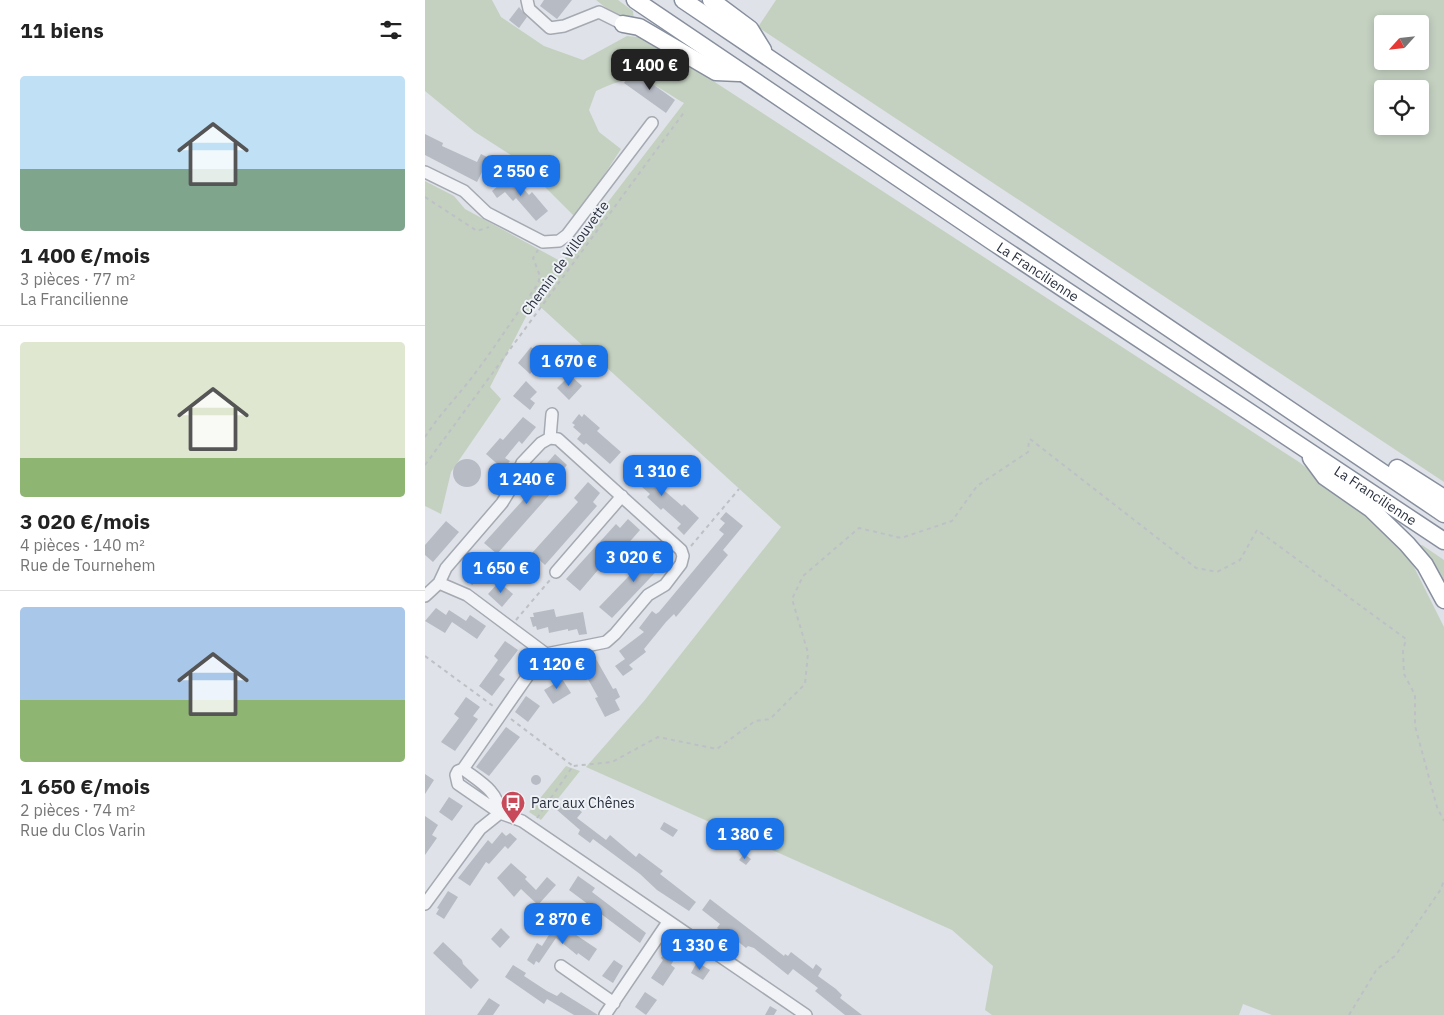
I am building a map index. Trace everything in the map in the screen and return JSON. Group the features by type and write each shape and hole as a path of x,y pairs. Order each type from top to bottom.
{"highway":[{"name":"La Francilienne","path":"635,0 742,74 1307,452 1444,541"},
{"name":"La Francilienne","path":"683,0 1367,459 1444,514"},
{"path":"711,0 749,29 767,56"},
{"path":"623,24 639,27 715,72 742,74"},
{"path":"1307,452 1325,477 1371,509 1407,544 1425,565 1444,600"},
{"path":"1367,459 1387,462 1444,498"}],"street":[{"path":"527,0 529,9 550,28 564,26 599,12 623,24"},
{"path":"425,172 464,191 487,213 500,220 543,242 559,241 567,235 652,123"},
{"path":"550,438 552,414"},
{"path":"425,596 439,582 446,568 502,502 513,486 523,463 541,443 550,438 558,439 682,553 681,564 665,585 648,595 606,642 546,654 529,674 463,769 495,794 499,802 500,813"},
{"path":"556,572 622,496"},
{"path":"439,582 467,596 546,654"},
{"path":"500,813 522,821 806,1015"},
{"path":"425,904 480,829 500,813"},
{"path":"605,1015 668,922"},
{"path":"561,966 613,1003"}],"path":[{"name":"Chemin de Villouvette","path":"425,465 685,111"},
{"path":"425,197 477,230 487,228 500,220"},
{"path":"425,437 438,416 455,399 475,373 538,284 540,276 533,258 543,242"},
{"path":"531,828 573,766 612,762 658,737 717,749 755,721 770,719 805,684 808,653 792,599 803,576 859,528 901,538 951,521 977,486 1028,452 1029,438 1196,568 1217,572 1239,560 1257,530 1406,639 1403,651 1404,674 1415,695 1415,726 1437,807 1444,821"},
{"path":"682,553 739,489"},
{"path":"509,627 556,572"},
{"path":"1349,1015 1377,969 1395,956 1441,889 1444,880"}],"green space":[{"path":"425,0 492,0 501,17 544,46 583,60 627,36 647,38 1299,462 1376,522 1411,561 1444,627 1444,1015 1272,1015 1243,1004 1239,1015 992,1015 985,1010 993,966 952,930 586,767 644,701 781,527 534,301 490,387 501,399 451,472 441,514 425,506 425,181 454,196 465,209 562,262 684,103 660,88 642,80 623,81 596,91 589,110 599,132 621,149 576,218 517,159 475,132 425,91"},
{"path":"596,0 618,0 633,11 634,22 614,14"},
{"path":"776,0 1444,0 1444,482 758,27"},
{"path":"1422,545 1444,560 1444,585 1416,548"},
{"path":"566,766 580,771 541,820 529,812"}],"building":[{"path":"544,0 572,0 557,19 540,6"},
{"path":"519,7 527,17 519,28 509,20"},
{"path":"633,70 675,100 666,113 624,83"},
{"path":"425,134 443,143 442,146 477,162 481,154 489,158 477,182 425,155"},
{"path":"511,175 529,195 532,192 548,211 536,221 516,198 513,201 505,192 497,198 492,191"},
{"path":"531,347 544,358 530,374 518,363"},
{"path":"570,375 582,386 569,400 557,388"},
{"path":"526,381 537,392 530,399 535,403 530,410 513,396"},
{"path":"579,414 582,417 584,414 600,428 597,431 621,452 610,464 586,443 584,445 577,439 581,434 573,427 575,425 572,423"},
{"path":"523,417 536,427 522,444 519,441 505,458 510,461 503,469 486,454 500,438 503,440"},
{"path":"555,454 567,465 547,489 551,493 497,554 484,543 533,489 528,485"},
{"path":"467,459 477,463 481,473 477,483 467,487 457,483 453,473 457,463"},
{"path":"637,459 653,474 655,477 652,480 699,518 684,535 677,528 681,524 647,497 650,494 625,472"},
{"path":"588,482 600,493 593,502 597,506 545,565 532,553 578,502 574,498"},
{"path":"726,512 743,526 723,550 728,555 676,617 674,614 666,622 644,649 646,652 629,665 633,669 623,676 615,666 625,659 619,651 644,632 639,628 652,611 656,614 659,612 724,534 719,530 725,523 720,519"},
{"path":"628,519 640,530 626,546 622,542 580,591 566,579 616,524 620,528"},
{"path":"446,521 459,532 433,562 425,555 425,545"},
{"path":"657,547 669,558 612,618 599,607"},
{"path":"477,555 490,572 472,585 466,578 471,574 464,565"},
{"path":"499,582 513,594 502,607 488,594"},
{"path":"436,608 446,615 449,610 466,621 470,615 486,626 477,639 452,622 445,633 425,621"},
{"path":"554,609 556,617 583,612 587,634 579,635 577,629 549,633 548,627 537,630 536,626 533,627 530,617 534,617 533,613"},
{"path":"505,641 518,650 499,675 505,679 492,696 479,686 498,660 494,656"},
{"path":"596,659 613,689 616,688 620,697 615,700 620,710 605,717 595,698 598,697 581,667"},
{"path":"559,674 571,693 553,704 544,690 554,684 551,679"},
{"path":"526,696 540,706 528,722 515,712"},
{"path":"466,697 480,707 473,716 478,719 455,751 441,742 459,718 454,714"},
{"path":"506,727 520,737 489,776 476,767"},
{"path":"425,774 434,780 425,794"},
{"path":"534,775 538,775 541,780 540,784 534,785 531,782 531,778"},
{"path":"449,797 463,806 452,821 439,812"},
{"path":"565,799 582,812 577,818 606,840 610,835 636,857 639,853 663,871 660,874 696,902 689,911 657,890 640,874 593,839 590,843 578,834 580,830 557,810"},
{"path":"425,816 438,825 432,835 437,838 425,855"},
{"path":"664,822 678,830 673,837 660,829"},
{"path":"502,832 506,836 510,833 517,839 508,849 505,846 489,864 486,862 470,886 458,878 488,840 492,844"},
{"path":"744,854 751,859 746,865 739,860"},
{"path":"511,863 527,877 525,879 536,890 547,877 556,885 538,905 521,889 514,897 497,878"},
{"path":"578,876 595,888 592,892 646,933 640,943 569,890"},
{"path":"448,891 458,897 444,919 436,914 439,909 437,908"},
{"path":"710,899 784,956 785,954 788,956 791,952 813,969 816,964 822,969 818,976 836,989 842,995 840,998 862,1015 845,1015 815,991 818,988 793,969 788,975 754,948 748,946 746,948 731,936 728,940 720,934 722,932 717,928 720,924 702,910"},
{"path":"557,922 597,949 589,961 578,953 577,955 556,938 539,963 536,961 534,965 527,960 537,943 542,946"},
{"path":"501,928 510,937 500,948 491,939"},
{"path":"443,942 479,980 471,989 433,953"},
{"path":"670,945 679,951 671,965 675,968 663,986 651,978"},
{"path":"614,960 623,966 613,983 602,976"},
{"path":"697,962 710,970 703,980 691,973"},
{"path":"513,965 526,973 524,976 547,991 557,996 561,992 598,1015 574,1015 547,999 544,1004 505,977"},
{"path":"645,992 657,1000 646,1015 635,1007"},
{"path":"489,998 500,1005 493,1015 477,1015"},
{"path":"770,1006 777,1010 774,1015 765,1015"}],"place":[{"name":"Parc aux Chênes","path":"513,824"}]}
